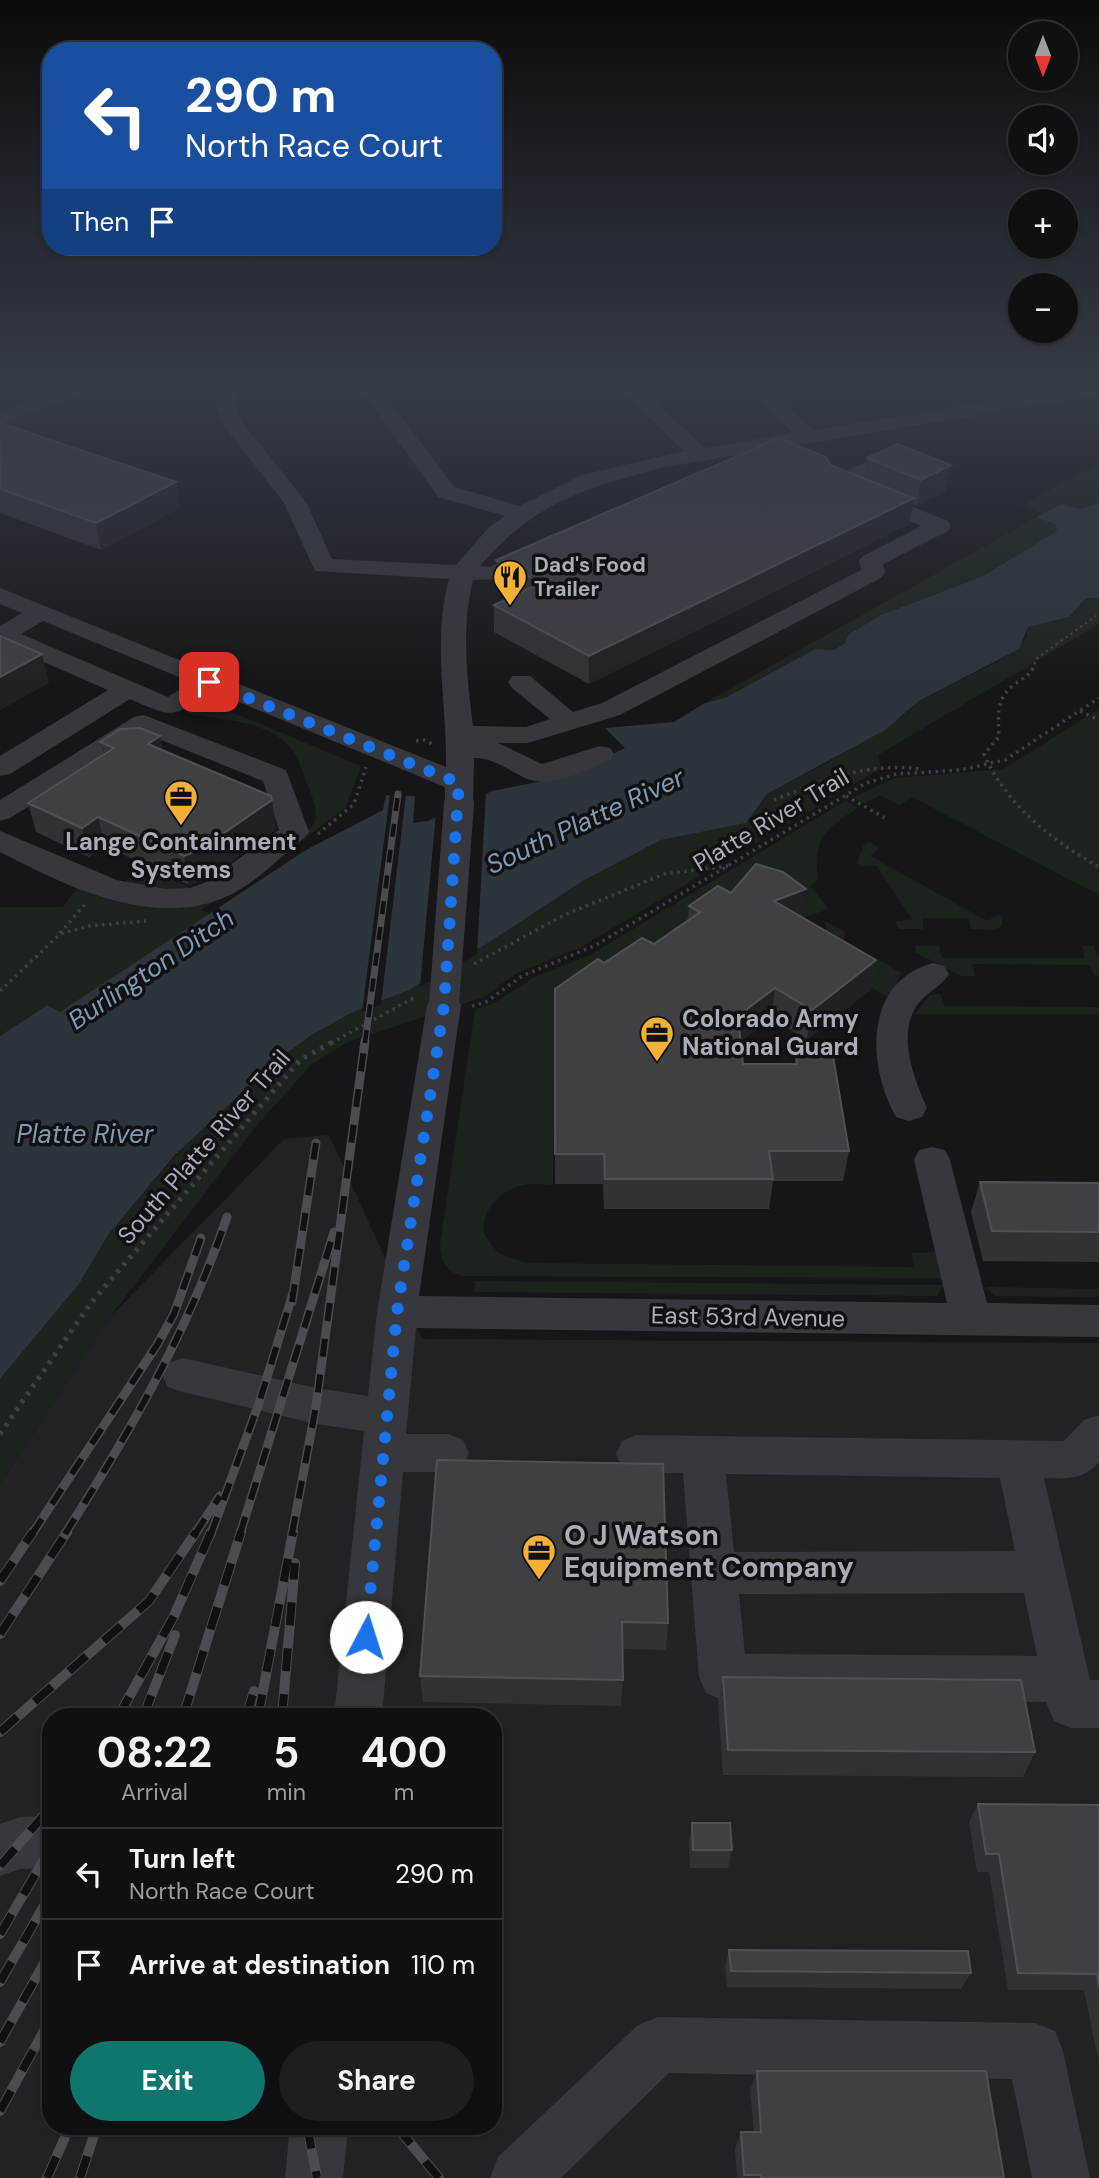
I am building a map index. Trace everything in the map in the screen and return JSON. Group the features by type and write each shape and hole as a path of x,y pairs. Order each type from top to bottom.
{"street":[{"path":"284,488 295,502 323,566 493,574 554,546"},
{"path":"443,488 446,492 522,514"},
{"path":"359,1708 397,1312 445,1001 459,793 460,742 452,662 454,607 463,572 498,531 522,514 571,488"},
{"path":"460,742 528,735 611,709 873,573 871,561 940,526 847,488"},
{"path":"0,595 209,682 459,793"},
{"path":"41,612 2,635 170,707"},
{"path":"0,812 209,682"},
{"path":"521,682 569,722"},
{"path":"0,768 128,689"},
{"path":"0,840 55,868 136,895 189,899 217,889 294,832 276,776 144,723"},
{"path":"460,742 494,750 537,773 555,772 600,754"},
{"path":"909,1108 894,1073 890,1037 900,1006 916,987 933,974"},
{"path":"932,1160 971,1320"},
{"name":"East 53rd Avenue","path":"397,1312 1099,1321"},
{"path":"183,1375 317,1406 385,1435 448,1453"},
{"path":"637,1454 1074,1460 1099,1433"},
{"path":"703,1454 723,1677 1082,1692 1042,1572 1017,1460"},
{"path":"713,1573 1042,1572"},
{"path":"0,1850 20,1843 42,1842"},
{"path":"519,2178 658,2045 1035,2051 1061,2178"},
{"path":"314,2178 318,2135"}],"path":[{"path":"1099,614 1037,658 1030,674 1009,688 998,706 999,737 984,754 987,764 1007,791 1041,828 1099,867"},
{"name":"Platte River Trail","path":"445,1001 486,1002 522,976 596,945 866,783 897,774 926,770 960,770 1005,760 1099,698"},
{"path":"1079,710 1099,720"},
{"path":"774,800 860,768 894,764 926,770"},
{"path":"846,796 885,818"},
{"path":"468,967 565,915 664,874 728,866"},
{"path":"60,934 104,884"},
{"name":"South Platte River Trail","path":"0,1434 90,1304 300,1060 445,1001"}],"shaded area":[{"path":"1055,488 1099,488 1099,503 1080,509 1061,504 1043,514 1022,505"},
{"path":"1037,517 1057,525 1057,531 983,576 881,615 849,634 845,643 833,650 815,649 727,697 703,704"},
{"path":"1086,598 1099,598 1099,624 878,755 881,768 581,947 517,973 484,997 348,1042 312,1064 257,1125 110,1317 0,1484 0,1379 79,1284 108,1235 198,1130 272,1064 313,1034 353,1012 409,990 488,943 581,882 661,840 746,823 767,794 832,760 900,718 919,701 1001,660 1025,640 1028,627 1069,617"},
{"path":"205,701 361,766 346,807 287,852 201,910 209,914 60,1013 46,1005 0,1036 0,907 63,907 81,882 191,906 281,852 313,826 316,816 313,799 297,757 286,743 274,734 246,723 185,713"},
{"path":"1099,709 1099,895 912,797 899,805 880,795 864,804 854,797 895,778 1003,769"},
{"path":"845,801 858,808 837,822 824,836 817,854 818,880 810,886 829,909 597,988 554,1018 553,1185 524,1185 507,1191 489,1209 485,1217 484,1234 498,1253 526,1263 914,1267 912,1253 937,1252 942,1278 465,1276 449,1270 442,1257 440,1245 475,1009 494,1003 534,977 590,955"},
{"path":"870,842 879,848 870,856 987,921 998,915 1002,916 1002,926 995,930 971,929 969,918 923,918 923,929 899,929 896,922 912,919 876,865 861,867 857,862 864,844"},
{"path":"147,868 199,892 192,894 122,883"},
{"path":"825,921 845,932 844,940 901,973 891,999 791,942 818,934 817,925 826,930"},
{"path":"916,946 939,946 942,958 1085,958 1082,946 1094,946 1099,958 1099,975 1094,975 1090,965 972,964 975,976 961,976 915,952"},
{"path":"940,993 945,1006 1099,1007 1099,1014 915,1014 930,995"},
{"path":"329,1135 422,1339 1099,1343 1099,2178 0,2178 0,1484 110,1317 284,1139"},
{"path":"475,1281 944,1285 937,1296 474,1292"},
{"path":"986,1287 1099,1289 1099,1297 995,1296"}],"water":[{"name":"Platte River","path":"1099,503 1099,598 1086,598 1069,617 1028,627 1019,649 919,701 885,730 767,794 746,823 661,840 581,882 488,943 409,990 353,1012 313,1034 272,1064 175,1155 108,1235 79,1284 0,1379 0,1036 47,1005 60,1012 306,850 383,810 386,795 415,796 413,823 428,821 492,791 568,776 625,748 605,728 674,722 703,704 727,697 815,649 834,650 845,643 849,634 881,615 983,576 1057,531 1056,525 1037,517 1061,504 1080,509"}],"pier":[{"path":"486,792 477,954 420,987 436,813"},
{"path":"390,794 406,794 381,1004 362,1012"}],"building":[{"path":"0,488 165,488 96,523"},
{"path":"664,488 888,488 914,498 589,656 494,605 541,583 496,560"},
{"path":"0,636 42,654 0,677"},
{"path":"140,728 160,736 148,744 271,796 272,800 199,850 184,856 98,817 82,828 28,803 114,748 100,742 120,729"},
{"path":"756,864 783,872 806,889 774,901 876,960 812,1010 775,988 738,1016 743,1064 797,1064 796,1056 833,1056 849,1151 769,1151 773,1179 605,1179 604,1154 555,1154 555,989 598,959 604,963 642,938 654,944 700,912 689,906 718,886 731,893"},
{"path":"980,1182 1099,1183 1099,1232 992,1231"},
{"path":"437,1460 663,1464 668,1623 622,1622 623,1680 420,1676"},
{"path":"723,1677 1021,1680 1035,1752 728,1750"},
{"path":"978,1804 1099,1805 1099,1986 1097,1974 1018,1973 999,1854 986,1854"},
{"path":"692,1823 730,1823 732,1850 693,1850"},
{"path":"729,1950 968,1951 971,1973 731,1971"},
{"path":"757,2071 986,2071 1004,2178 761,2178 760,2175 744,2175 741,2132 761,2132"}],"railway":[{"path":"365,1043 398,794"},
{"path":"292,1534 316,1406 365,1041"},
{"path":"292,1302 316,1143"},
{"path":"65,1534 135,1419 176,1341 212,1259 227,1217"},
{"path":"240,1534 334,1232"},
{"path":"32,1534 157,1345 174,1314 201,1238"},
{"path":"211,1534 259,1403 293,1293"},
{"path":"195,1534 220,1496"},
{"path":"0,1581 33,1532"},
{"path":"0,1634 67,1532"},
{"path":"0,1732 149,1601 196,1532"},
{"path":"123,1708 174,1616 211,1532"},
{"path":"186,1708 241,1532"},
{"path":"260,1708 293,1532"},
{"path":"283,1708 295,1563"},
{"path":"147,1708 175,1635"},
{"path":"249,1708 254,1691"},
{"path":"0,1866 42,1817"},
{"path":"0,1934 42,1863"},
{"path":"0,1982 42,1910"},
{"path":"0,2042 42,1967"},
{"path":"0,2111 42,2034"},
{"path":"47,2178 66,2135"},
{"path":"80,2178 94,2135"},
{"path":"309,2135 317,2178"},
{"path":"403,2135 439,2178"}],"place":[{"name":"Dad's Food Trailer","path":"510,607"},
{"name":"Lange Containment Systems","path":"181,827"},
{"name":"Colorado Army National Guard","path":"657,1063"},
{"name":"O J Watson Equipment Company","path":"539,1581"}],"route":[{"path":"209,682 459,783 444,1005 397,1312 366,1637"}],"water label":[{"name":"South Platte River","path":"585,821"},
{"name":"Burlington Ditch","path":"151,969"}]}
